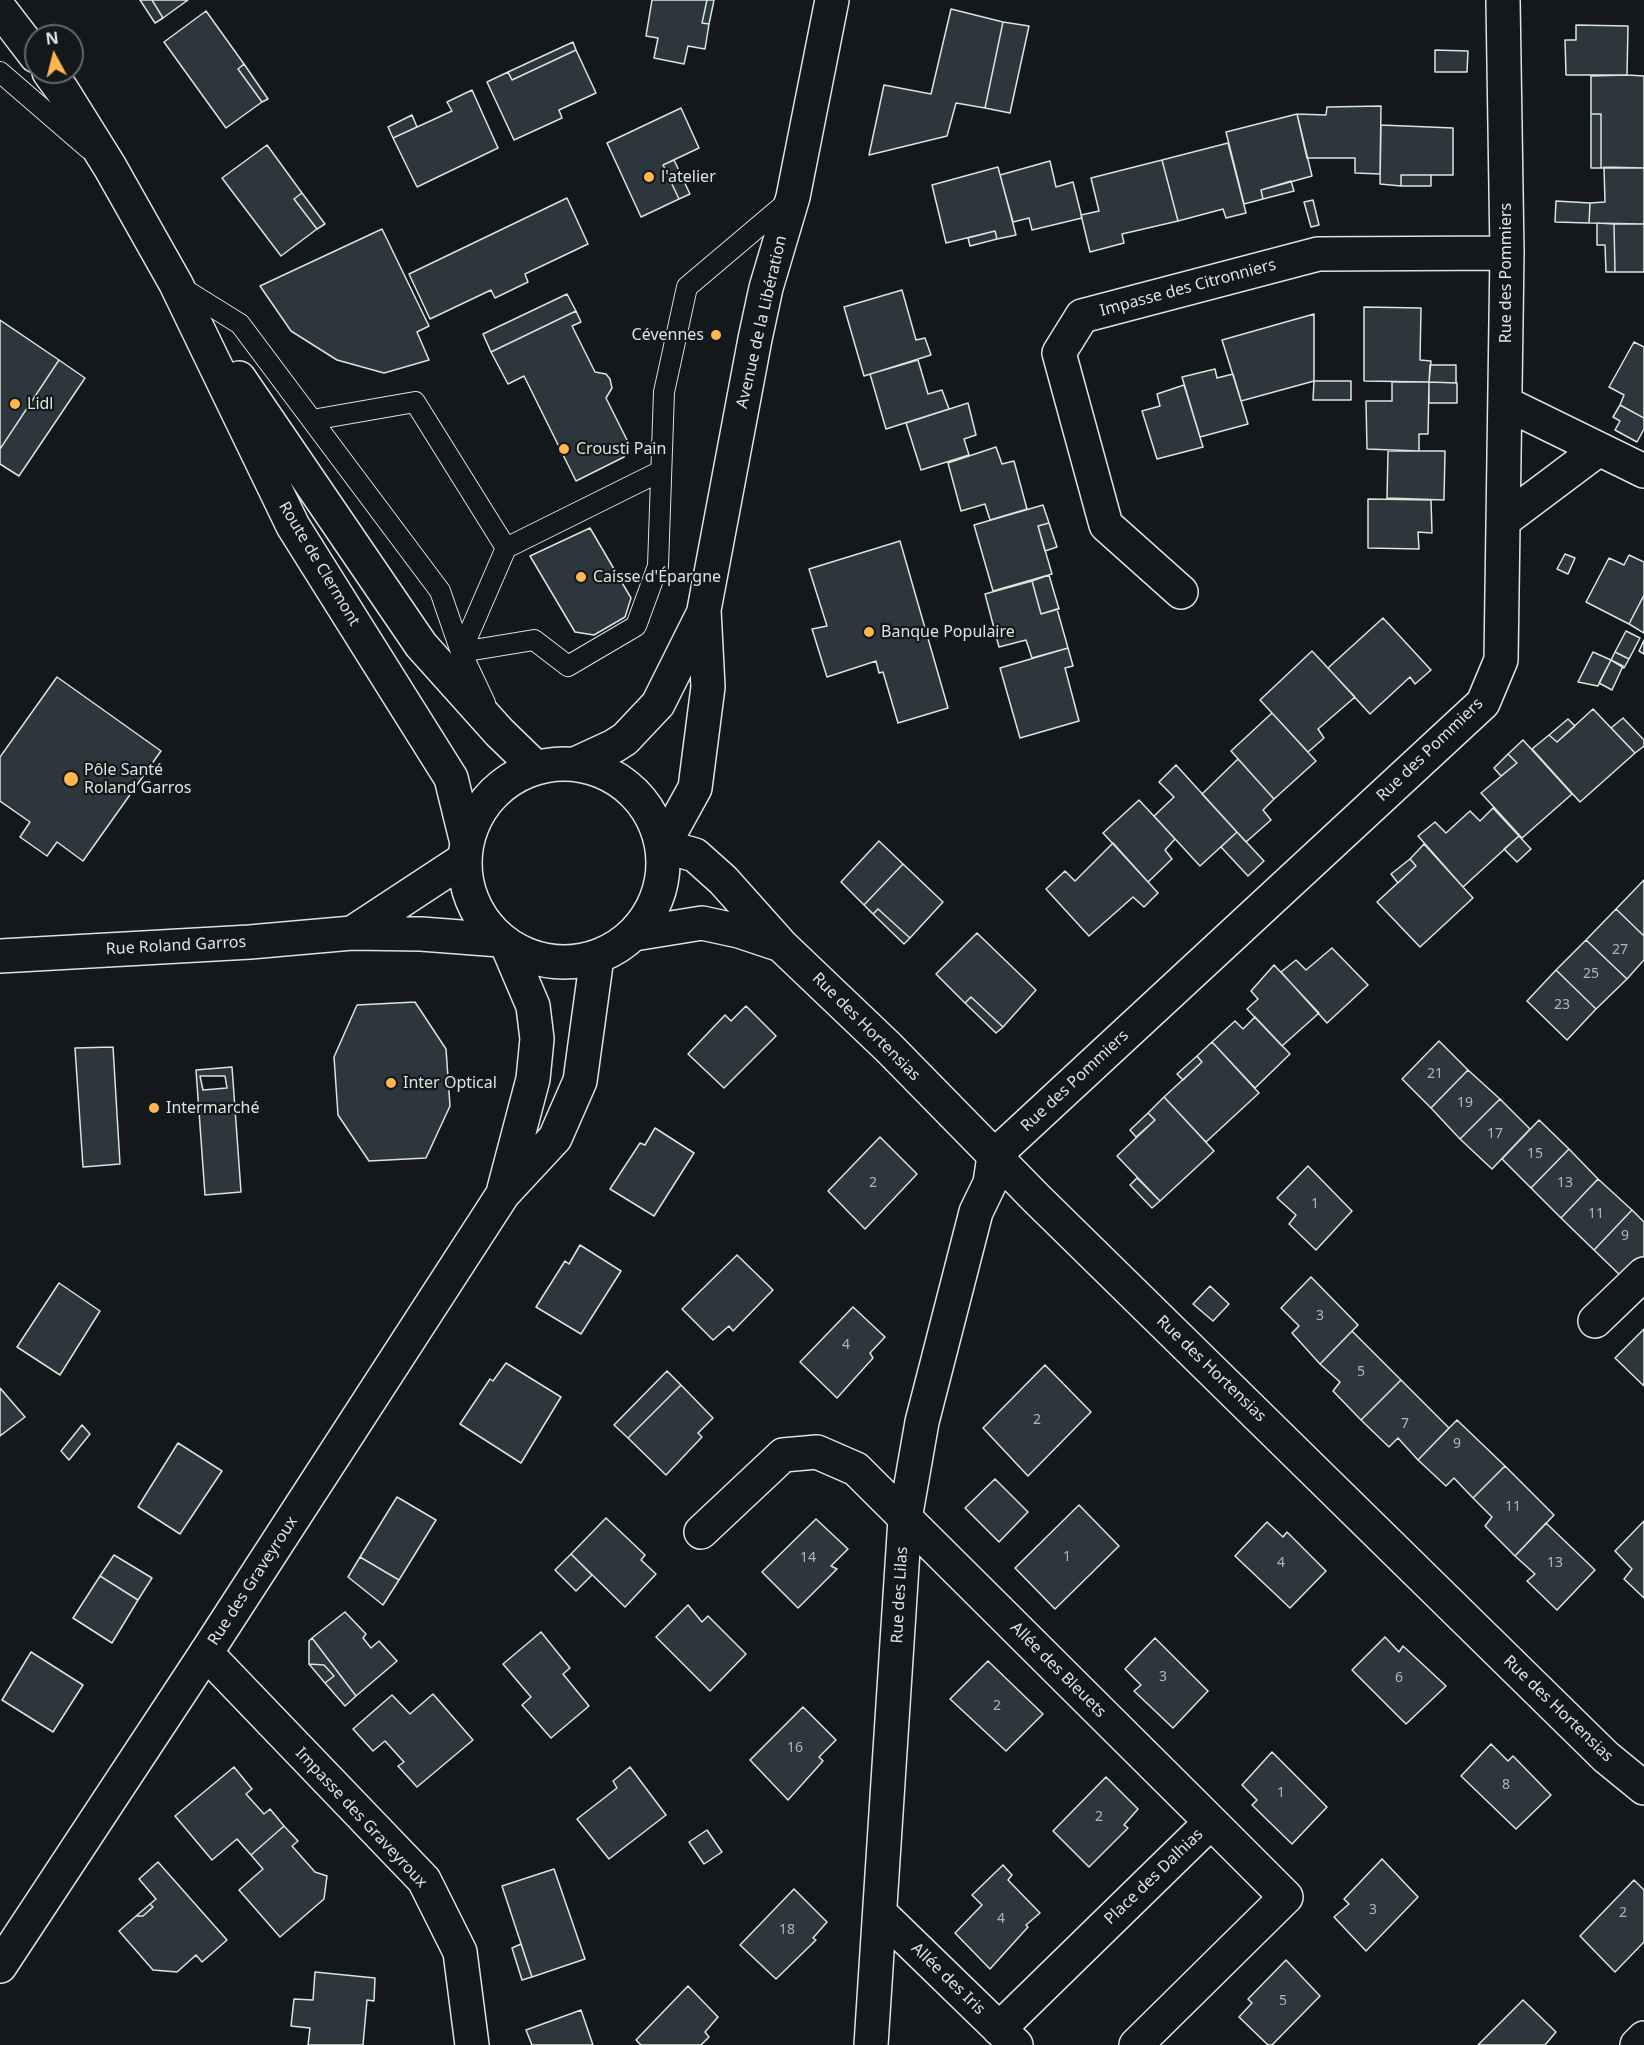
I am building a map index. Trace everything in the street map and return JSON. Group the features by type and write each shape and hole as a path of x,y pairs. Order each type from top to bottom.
{"street":[{"name":"Avenue de la Libération","path":"663,846 695,788 708,687 704,610 754,339 766,288 793,197 831,0"},
{"name":"Rue des Pommiers","path":"994,1156 1483,703 1501,660 1507,253 1503,0"},
{"path":"0,9 24,40"},
{"name":"Route de Clermont","path":"58,84 110,167 176,284 293,526 451,778 465,849"},
{"name":"Impasse des Citronniers","path":"1180,592 1106,525 1059,354 1082,316 1318,254 1507,253"},
{"name":"Route de Clermont","path":"176,284 421,645 499,732 535,767"},
{"path":"1506,402 1644,471"},
{"path":"1503,521 1599,449"},
{"name":"Avenue de la Libération","path":"575,764 625,739 658,704 704,610"},
{"path":"555,763 575,764 606,772 633,790 652,816 663,846 663,878 652,908 634,934 597,957 566,962 546,960 536,958 504,942 480,918 468,890 465,849 480,807 504,782 535,767 555,763"},
{"name":"Rue des Hortensias","path":"663,846 695,855 723,880 782,946 889,1048 994,1156 1606,1757 1644,1788"},
{"name":"Rue Roland Garros","path":"352,933 465,849"},
{"name":"Rue des Hortensias","path":"634,934 702,923 739,931 782,946"},
{"name":"Rue Roland Garros","path":"0,956 250,942 352,933 421,934 504,942"},
{"name":"Rue des Graveyroux","path":"503,1194 534,1079 537,1039 533,1006 504,942"},
{"name":"Rue des Graveyroux","path":"0,1966 503,1194 555,1138 579,1081 597,957"},
{"name":"Rue des Lilas","path":"871,2045 905,1519 922,1422 976,1212 990,1183 994,1156"},
{"path":"1595,1322 1644,1274"},
{"name":"Allée des Bleuets","path":"701,1532 783,1455 817,1452 856,1469 1211,1822"},
{"name":"Impasse des Graveyroux","path":"206,1653 424,1880 460,1952 472,2045"},
{"name":"Place des Dalhias","path":"1007,2037 1211,1822 1286,1897 1136,2045"},
{"name":"Allée des Iris","path":"881,1914 1007,2037"},
{"path":"1637,2045 1644,2038"}],"lane":[{"path":"0,72 110,167"},
{"path":"461,652 534,640 568,666 636,626 658,566 664,392 687,287 793,197"},
{"path":"176,284 240,324 440,591 461,652 499,732"},
{"path":"312,420 415,402 506,548"},
{"path":"461,652 506,548 661,471"}],"building":[{"path":"140,0 152,0 163,18 155,23"},
{"path":"152,0 188,0 163,18"},
{"path":"652,0 707,0 702,23 709,24 705,49 688,46 684,64 654,58 658,38 646,36"},
{"path":"707,0 714,0 709,24 702,23"},
{"path":"951,9 1003,22 985,108 956,103 947,136 869,155 884,85 931,94"},
{"path":"206,11 244,64 238,69 262,102 226,128 164,42"},
{"path":"1003,22 1029,26 1010,113 985,108"},
{"path":"1576,25 1628,26 1627,75 1566,75 1565,40 1576,40"},
{"path":"573,42 576,50 512,80 508,72"},
{"path":"576,50 596,93 559,110 562,118 514,140 487,82 508,72 512,80"},
{"path":"1435,50 1468,51 1467,72 1435,72"},
{"path":"244,64 268,99 262,102 238,69"},
{"path":"1591,76 1644,76 1644,168 1601,168 1601,114 1591,114"},
{"path":"472,90 498,148 417,187 393,138 452,111 447,102"},
{"path":"1381,106 1380,174 1355,173 1355,158 1307,158 1297,114 1326,115 1327,107"},
{"path":"681,108 699,148 663,165 679,199 641,217 607,143"},
{"path":"1297,114 1312,176 1261,190 1263,199 1244,204 1226,132"},
{"path":"1591,114 1601,114 1601,168 1591,168"},
{"path":"412,115 417,127 393,138 388,127"},
{"path":"1381,125 1453,128 1453,175 1401,175 1401,186 1380,184"},
{"path":"1228,143 1246,213 1226,218 1223,209 1178,221 1162,160"},
{"path":"267,145 302,193 294,199 317,229 281,256 222,178"},
{"path":"674,160 690,194 679,199 663,165"},
{"path":"1162,160 1178,221 1122,234 1124,243 1090,252 1081,215 1099,211 1091,178"},
{"path":"1050,161 1056,187 1073,182 1082,218 1032,230 1029,218 1013,222 1000,175"},
{"path":"998,167 1016,235 997,239 995,231 946,243 932,185"},
{"path":"1604,167 1644,168 1644,224 1589,223 1590,203 1605,202"},
{"path":"1401,175 1431,175 1431,186 1401,186"},
{"path":"1291,181 1294,191 1263,199 1261,190"},
{"path":"302,193 325,224 317,229 294,199"},
{"path":"567,198 588,244 525,274 528,282 495,298 491,290 430,319 409,274"},
{"path":"1313,200 1319,225 1311,227 1304,202"},
{"path":"1556,201 1590,203 1589,223 1555,222"},
{"path":"1597,223 1614,224 1615,272 1606,272 1605,245 1597,245"},
{"path":"1614,224 1644,224 1644,272 1615,272"},
{"path":"382,229 429,326 417,332 429,360 384,373 337,360 291,331 260,286"},
{"path":"995,231 997,239 970,246 968,238"},
{"path":"902,290 916,340 925,338 931,355 864,376 844,307"},
{"path":"567,294 576,311 491,352 483,334"},
{"path":"1364,307 1421,308 1420,360 1431,361 1429,382 1364,381"},
{"path":"576,311 581,322 572,326 595,372 606,374 610,379 612,388 606,398 629,444 624,457 576,481 524,376 508,384 491,352"},
{"path":"1314,314 1314,381 1241,401 1222,340"},
{"name":"Lidl","path":"0,320 59,360 0,449"},
{"path":"1634,342 1644,347 1644,418 1620,405 1624,395 1609,387"},
{"path":"59,360 85,378 19,476 0,464 0,449"},
{"path":"918,360 928,394 942,390 949,409 886,429 870,374"},
{"path":"1430,365 1456,365 1456,383 1429,382"},
{"path":"1215,369 1217,378 1233,374 1248,424 1200,437 1182,377"},
{"path":"1314,381 1351,381 1351,400 1313,400"},
{"path":"1392,382 1429,382 1428,434 1419,434 1419,451 1367,449 1366,401 1392,401"},
{"path":"1429,382 1457,383 1457,403 1429,403"},
{"path":"1184,385 1203,447 1157,459 1142,411 1160,406 1157,394"},
{"path":"968,403 976,435 964,439 969,455 921,470 906,423"},
{"path":"1620,405 1644,418 1644,429 1637,442 1615,430 1620,421 1613,417"},
{"path":"996,447 1002,464 1014,461 1027,509 990,520 985,504 961,511 948,463"},
{"path":"1388,451 1445,451 1444,500 1387,498"},
{"path":"1368,499 1431,500 1432,533 1418,532 1419,549 1368,548"},
{"path":"1043,505 1049,523 1038,526 1052,574 993,591 974,525"},
{"path":"1049,523 1057,547 1045,551 1038,526"},
{"name":"Caisse d'Épargne","path":"590,528 631,598 625,617 594,635 575,632 530,556"},
{"name":"Banque Populaire","path":"900,541 948,708 898,723 883,672 879,673 876,661 827,677 812,629 827,626 809,569"},
{"path":"1565,554 1575,558 1568,574 1557,569"},
{"path":"1629,555 1644,562 1644,595 1629,624 1586,602 1609,558 1624,565"},
{"path":"1049,575 1059,609 1041,614 1032,581"},
{"path":"1032,581 1041,614 1057,609 1068,648 1032,658 1026,640 999,647 985,594"},
{"path":"1644,595 1644,633 1629,624"},
{"path":"1383,618 1431,670 1415,684 1410,677 1370,714 1328,668"},
{"path":"1626,631 1640,638 1629,659 1615,652"},
{"path":"1644,640 1644,654 1639,651"},
{"path":"1068,648 1073,666 1065,668 1079,721 1020,738 1000,668"},
{"path":"1312,651 1355,697 1318,729 1324,738 1308,752 1260,700"},
{"path":"1593,652 1611,660 1598,686 1578,682"},
{"path":"1615,652 1629,659 1624,668 1611,660"},
{"path":"1611,660 1623,666 1612,690 1599,683"},
{"name":"Pôle Santé Roland Garros","path":"57,677 161,751 83,861 57,842 47,856 20,837 30,822 0,801 0,757"},
{"path":"1593,709 1635,753 1580,802 1532,749 1549,735 1557,742"},
{"path":"1272,713 1316,761 1274,799 1231,751"},
{"path":"1623,718 1644,740 1644,746 1635,753 1611,728"},
{"path":"1568,719 1575,726 1557,742 1549,735"},
{"path":"1523,740 1572,794 1522,838 1481,793 1517,763 1508,754"},
{"path":"1508,754 1517,763 1501,776 1494,768"},
{"path":"1238,759 1274,799 1263,810 1271,820 1246,842 1202,794"},
{"path":"1176,765 1237,832 1200,866 1154,816 1174,797 1159,782"},
{"path":"1139,800 1175,839 1165,850 1172,859 1148,882 1103,833"},
{"path":"1493,808 1519,836 1463,887 1418,836 1435,822 1446,833 1470,811 1480,821"},
{"path":"1237,832 1264,861 1248,876 1221,847"},
{"path":"1519,836 1531,849 1517,862 1504,849"},
{"path":"879,841 903,864 864,905 841,882"},
{"path":"1113,843 1158,893 1144,907 1133,897 1089,936 1046,889 1065,871 1075,881"},
{"path":"1424,844 1473,898 1420,947 1377,902 1416,866 1410,859"},
{"path":"1410,859 1416,866 1398,883 1391,874"},
{"path":"903,864 943,902 910,938 878,909 873,914 864,905"},
{"path":"1644,880 1644,936 1616,909"},
{"path":"878,909 910,938 904,944 873,914"},
{"path":"1616,909 1644,936 1644,960 1627,979 1586,940"},
{"path":"977,933 1036,990 1003,1027 971,997 965,1003 936,974"},
{"path":"1586,940 1627,979 1596,1009 1556,970"},
{"path":"1332,948 1368,985 1327,1023 1281,972 1296,960 1306,970"},
{"path":"1274,965 1319,1013 1282,1046 1247,1009 1258,999 1251,991"},
{"path":"1556,970 1596,1009 1567,1040 1527,1001"},
{"path":"971,997 1003,1027 996,1033 965,1003"},
{"path":"415,1002 446,1049 450,1106 426,1158 369,1161 338,1115 334,1057 357,1005"},
{"path":"746,1006 776,1036 724,1088 688,1054 725,1015 731,1021"},
{"path":"1255,1017 1290,1054 1255,1088 1212,1042 1235,1021 1243,1029"},
{"path":"1439,1041 1468,1070 1431,1108 1402,1079"},
{"path":"1212,1042 1259,1093 1206,1142 1164,1097 1202,1062 1197,1056"},
{"path":"113,1047 120,1164 83,1167 75,1048"},
{"path":"1197,1056 1202,1062 1183,1080 1177,1074"},
{"path":"232,1067 241,1192 205,1195 196,1070"},
{"path":"1468,1070 1500,1099 1460,1139 1431,1108"},
{"path":"200,1076 225,1076 227,1088 203,1090"},
{"path":"1164,1097 1214,1151 1160,1201 1117,1156 1155,1120 1148,1113"},
{"path":"1500,1099 1530,1129 1492,1169 1460,1139"},
{"path":"1148,1113 1155,1120 1136,1137 1130,1130"},
{"path":"1539,1120 1569,1149 1531,1188 1502,1159"},
{"path":"655,1128 694,1153 654,1216 610,1189 640,1143 645,1145"},
{"path":"880,1137 917,1174 865,1229 828,1191"},
{"path":"1569,1149 1598,1179 1561,1218 1531,1188"},
{"path":"1308,1166 1352,1211 1316,1250 1289,1224 1296,1215 1277,1198"},
{"path":"1137,1178 1160,1201 1152,1208 1130,1185"},
{"path":"1598,1179 1632,1210 1594,1250 1561,1218"},
{"path":"1632,1210 1644,1222 1644,1256 1623,1278 1594,1250"},
{"path":"580,1245 621,1271 581,1334 536,1307 565,1261 569,1264"},
{"path":"737,1255 773,1290 733,1331 729,1326 713,1340 682,1309"},
{"path":"1311,1277 1358,1325 1320,1364 1292,1333 1299,1326 1281,1308"},
{"path":"59,1283 100,1311 60,1375 17,1347"},
{"path":"1210,1286 1229,1304 1213,1321 1193,1304"},
{"path":"853,1307 885,1337 870,1353 873,1358 837,1398 800,1362"},
{"path":"1644,1329 1644,1386 1615,1358"},
{"path":"1352,1331 1401,1380 1361,1420 1333,1391 1340,1382 1320,1364"},
{"path":"506,1363 561,1397 521,1463 460,1424 490,1379 493,1381"},
{"path":"1045,1365 1091,1412 1028,1476 983,1428"},
{"path":"667,1371 681,1385 628,1438 614,1425"},
{"path":"1401,1380 1449,1428 1418,1460 1398,1438 1389,1447 1361,1420"},
{"path":"681,1385 713,1418 698,1433 702,1437 666,1475 628,1438"},
{"path":"0,1388 25,1417 0,1436"},
{"path":"1457,1420 1505,1466 1473,1498 1454,1478 1446,1486 1418,1460"},
{"path":"82,1425 90,1434 69,1460 61,1451"},
{"path":"178,1443 222,1471 180,1534 138,1507"},
{"path":"1505,1466 1554,1515 1515,1556 1485,1526 1492,1517 1473,1498"},
{"path":"995,1479 1028,1512 999,1542 965,1508"},
{"path":"397,1497 436,1520 399,1580 360,1557"},
{"path":"1079,1505 1119,1546 1055,1609 1015,1568"},
{"path":"606,1518 645,1555 641,1560 656,1574 625,1607 571,1554"},
{"path":"816,1519 848,1549 831,1566 837,1569 798,1608 762,1572"},
{"path":"1644,1521 1644,1598 1624,1579 1632,1569 1615,1551"},
{"path":"1267,1522 1283,1537 1287,1532 1326,1571 1290,1608 1235,1556"},
{"path":"1546,1523 1595,1570 1557,1610 1527,1581 1535,1574 1515,1556"},
{"path":"571,1554 592,1575 576,1591 555,1570"},
{"path":"114,1555 152,1578 138,1600 100,1576"},
{"path":"360,1557 399,1580 383,1605 348,1577"},
{"path":"100,1576 138,1600 112,1643 73,1618"},
{"path":"688,1605 702,1622 708,1616 746,1654 710,1691 656,1637"},
{"path":"345,1612 366,1634 363,1638 371,1648 379,1641 397,1661 356,1696 312,1638"},
{"path":"541,1632 570,1668 563,1674 589,1706 551,1738 522,1705 531,1697 503,1664"},
{"path":"1385,1637 1399,1652 1403,1646 1446,1686 1406,1724 1352,1670"},
{"path":"312,1638 356,1696 345,1706 325,1683 334,1676 324,1665 309,1664 309,1641"},
{"path":"1155,1638 1208,1691 1173,1728 1134,1691 1141,1685 1125,1669"},
{"path":"31,1652 83,1685 53,1732 2,1700"},
{"path":"988,1661 1043,1714 1006,1751 950,1699"},
{"path":"309,1664 324,1665 334,1676 325,1683"},
{"path":"433,1694 473,1740 417,1787 398,1766 404,1762 385,1741 373,1751 353,1729 392,1695 410,1714"},
{"path":"803,1707 836,1740 819,1757 823,1761 788,1800 750,1760"},
{"path":"1491,1744 1508,1761 1513,1756 1551,1795 1516,1829 1461,1776"},
{"path":"1272,1752 1327,1807 1292,1844 1252,1805 1257,1800 1242,1785"},
{"path":"234,1767 252,1789 246,1794 264,1814 270,1809 284,1826 251,1855 237,1839 212,1860 175,1816"},
{"path":"630,1767 666,1815 609,1859 577,1819 617,1788 613,1781"},
{"path":"1106,1777 1138,1809 1124,1825 1128,1828 1089,1867 1053,1831"},
{"path":"284,1826 298,1841 292,1846 315,1872 327,1876 324,1899 280,1937 239,1890 263,1869 251,1855"},
{"path":"707,1830 722,1852 704,1864 689,1842"},
{"path":"1382,1859 1418,1897 1366,1951 1334,1917 1349,1904 1344,1899"},
{"path":"158,1862 227,1940 202,1962 196,1955 177,1972 153,1970 119,1931 136,1916 143,1916 153,1907 150,1904 156,1899 139,1879"},
{"path":"1003,1865 1012,1875 1008,1880 1040,1913 1026,1925 1028,1927 990,1969 955,1933 982,1905 972,1895"},
{"path":"554,1869 585,1959 532,1977 502,1886"},
{"path":"1634,1880 1644,1890 1644,1942 1615,1972 1580,1936"},
{"path":"794,1889 827,1922 813,1938 816,1940 776,1979 740,1945"},
{"path":"150,1904 153,1907 143,1916 136,1916"},
{"path":"521,1944 532,1977 522,1980 512,1948"},
{"path":"1286,1960 1320,1996 1272,2045 1268,2045 1239,2017 1252,2003 1248,1999"},
{"path":"315,1972 375,1978 374,2001 367,2000 363,2045 308,2045 310,2028 291,2026 294,1999 313,2000"},
{"path":"688,1986 718,2017 705,2032 709,2037 701,2045 641,2045 636,2040"},
{"path":"1523,2000 1556,2032 1545,2045 1478,2045"},
{"path":"581,2010 593,2045 532,2045 526,2030"}],"place":[{"name":"l'atelier","path":"649,177"},
{"name":"Cévennes","path":"716,335"},
{"name":"Lidl","path":"15,404"},
{"name":"Crousti Pain","path":"564,449"},
{"name":"Caisse d'Épargne","path":"581,577"},
{"name":"Banque Populaire","path":"869,632"},
{"name":"Pôle Santé Roland Garros","path":"71,779"},
{"name":"Inter Optical","path":"391,1083"},
{"name":"Intermarché","path":"154,1108"}]}
